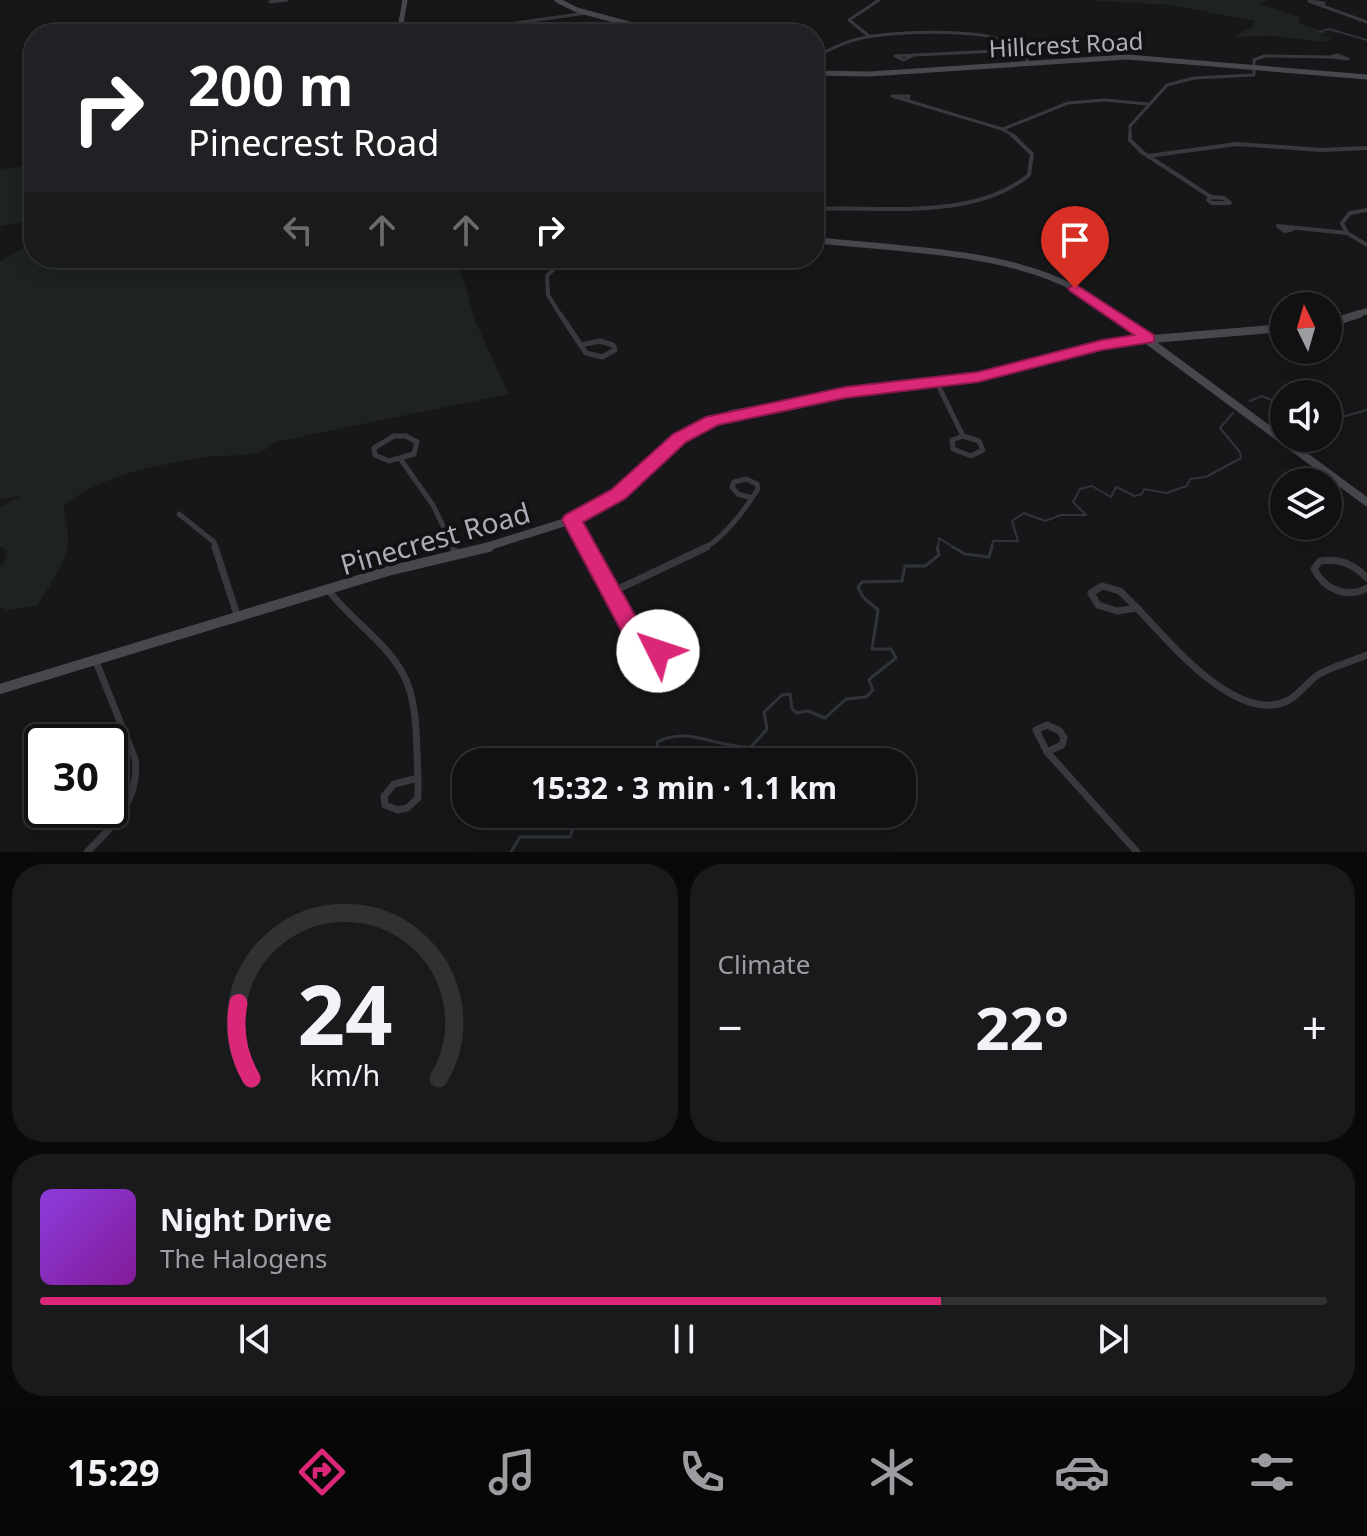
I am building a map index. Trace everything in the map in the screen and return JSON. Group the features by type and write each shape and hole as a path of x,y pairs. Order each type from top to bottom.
{"street":[{"path":"272,0 271,3 287,0"},
{"path":"401,24 405,0"},
{"path":"557,0 588,13 629,24"},
{"path":"869,37 853,27 849,20 879,0"},
{"path":"1318,2 1367,22"},
{"path":"513,24 588,13"},
{"path":"824,52 846,42 869,37 953,32 1003,40 1021,51 1029,63"},
{"path":"912,56 978,50 1021,51"},
{"path":"1211,197 1132,143 1128,131 1148,104 1161,89 1174,82 1250,76 1256,69 1254,60 1264,56 1331,57"},
{"name":"Hillcrest Road","path":"824,73 870,74 1138,57 1367,77"},
{"path":"824,209 928,207 976,200 1008,190 1026,179 1033,169 1033,158 1024,144 1002,129 908,99"},
{"path":"1002,129 1075,102 1111,100 1148,104"},
{"path":"1147,156 1237,144 1322,150 1367,148"},
{"path":"1347,233 1342,225 1344,218 1367,210"},
{"path":"1293,229 1347,233 1367,245"},
{"path":"824,241 979,258 1030,270 1085,294 1367,502"},
{"path":"553,268 545,289 581,345 589,355 597,357 615,350 605,341 581,345"},
{"path":"1342,319 1367,311"},
{"name":"Pinecrest Road","path":"0,689 388,571 456,555 572,520 618,495 680,438 713,421 851,391 937,383 1016,369 1102,345 1148,338 1270,329"},
{"path":"937,383 963,436 979,441 983,450 971,456 956,452 951,446 952,440 963,436"},
{"path":"401,460 416,451 417,442 411,437 391,436 374,448 378,458 401,460 430,499 451,538 456,555"},
{"path":"612,592 714,542 729,529 752,498 758,489 754,482 742,479 732,485 735,492 752,498"},
{"path":"179,514 214,542 238,619"},
{"path":"572,520 639,643"},
{"path":"1365,592 1345,593 1327,586 1315,575 1316,565 1326,559 1343,561 1359,569 1367,578"},
{"path":"1138,608 1106,609 1096,604 1091,593 1102,586 1115,588 1138,608 1213,684 1252,702 1287,701 1319,674 1367,655"},
{"path":"329,591 406,678 418,778 418,798 411,807 399,811 385,805 384,796 389,787 418,778"},
{"path":"87,852 127,807 134,796 139,777 135,759 95,659"},
{"path":"1047,752 1062,745 1064,738 1056,728 1042,726 1036,730 1036,737 1047,752 1137,852"}],"shaded area":[{"path":"1083,0 1267,0 1259,4 1299,17 1299,23 1328,33 1320,36 1331,38 1327,42 1271,36 1232,37 1252,27 1255,21 1170,5"},
{"path":"24,166 24,222 0,226 0,169"},
{"path":"24,248 24,268 460,268 476,323 509,394 275,442 251,454 204,457 148,468 96,486 64,505 68,536 65,554 37,606 8,610 0,607 0,565 4,563 7,551 0,546 0,507 21,496 0,499 0,261"}],"waterway":[{"path":"1319,32 1329,29 1367,40"},
{"path":"1250,401 1262,396 1270,399"},
{"path":"1342,417 1367,410"},
{"path":"991,549 993,541 1018,541 1012,521 1024,513 1045,521 1061,515 1086,515 1073,502 1080,489 1092,486 1111,497 1116,487 1135,496 1142,494 1144,489 1166,493 1187,486 1190,479 1206,477 1241,458 1240,452 1220,428 1233,413"},
{"path":"938,549 939,538 956,549"},
{"path":"658,748 657,742 680,736 751,747 767,729 764,712 782,695 790,694 792,709 797,713 808,711 825,718 846,699 866,697 873,690 869,680 896,658 891,649 872,649 878,610 863,597 858,587 862,582 902,581 905,566 925,566 939,555 937,547"},
{"path":"953,547 965,554 989,557 992,547"},
{"path":"511,852 520,837 570,837 573,828"}],"route":[{"path":"658,651 655,645 648,642 639,643 572,520 618,495 665,450 695,428 732,414 845,392 978,377 1102,345 1148,338 1075,288"}]}
